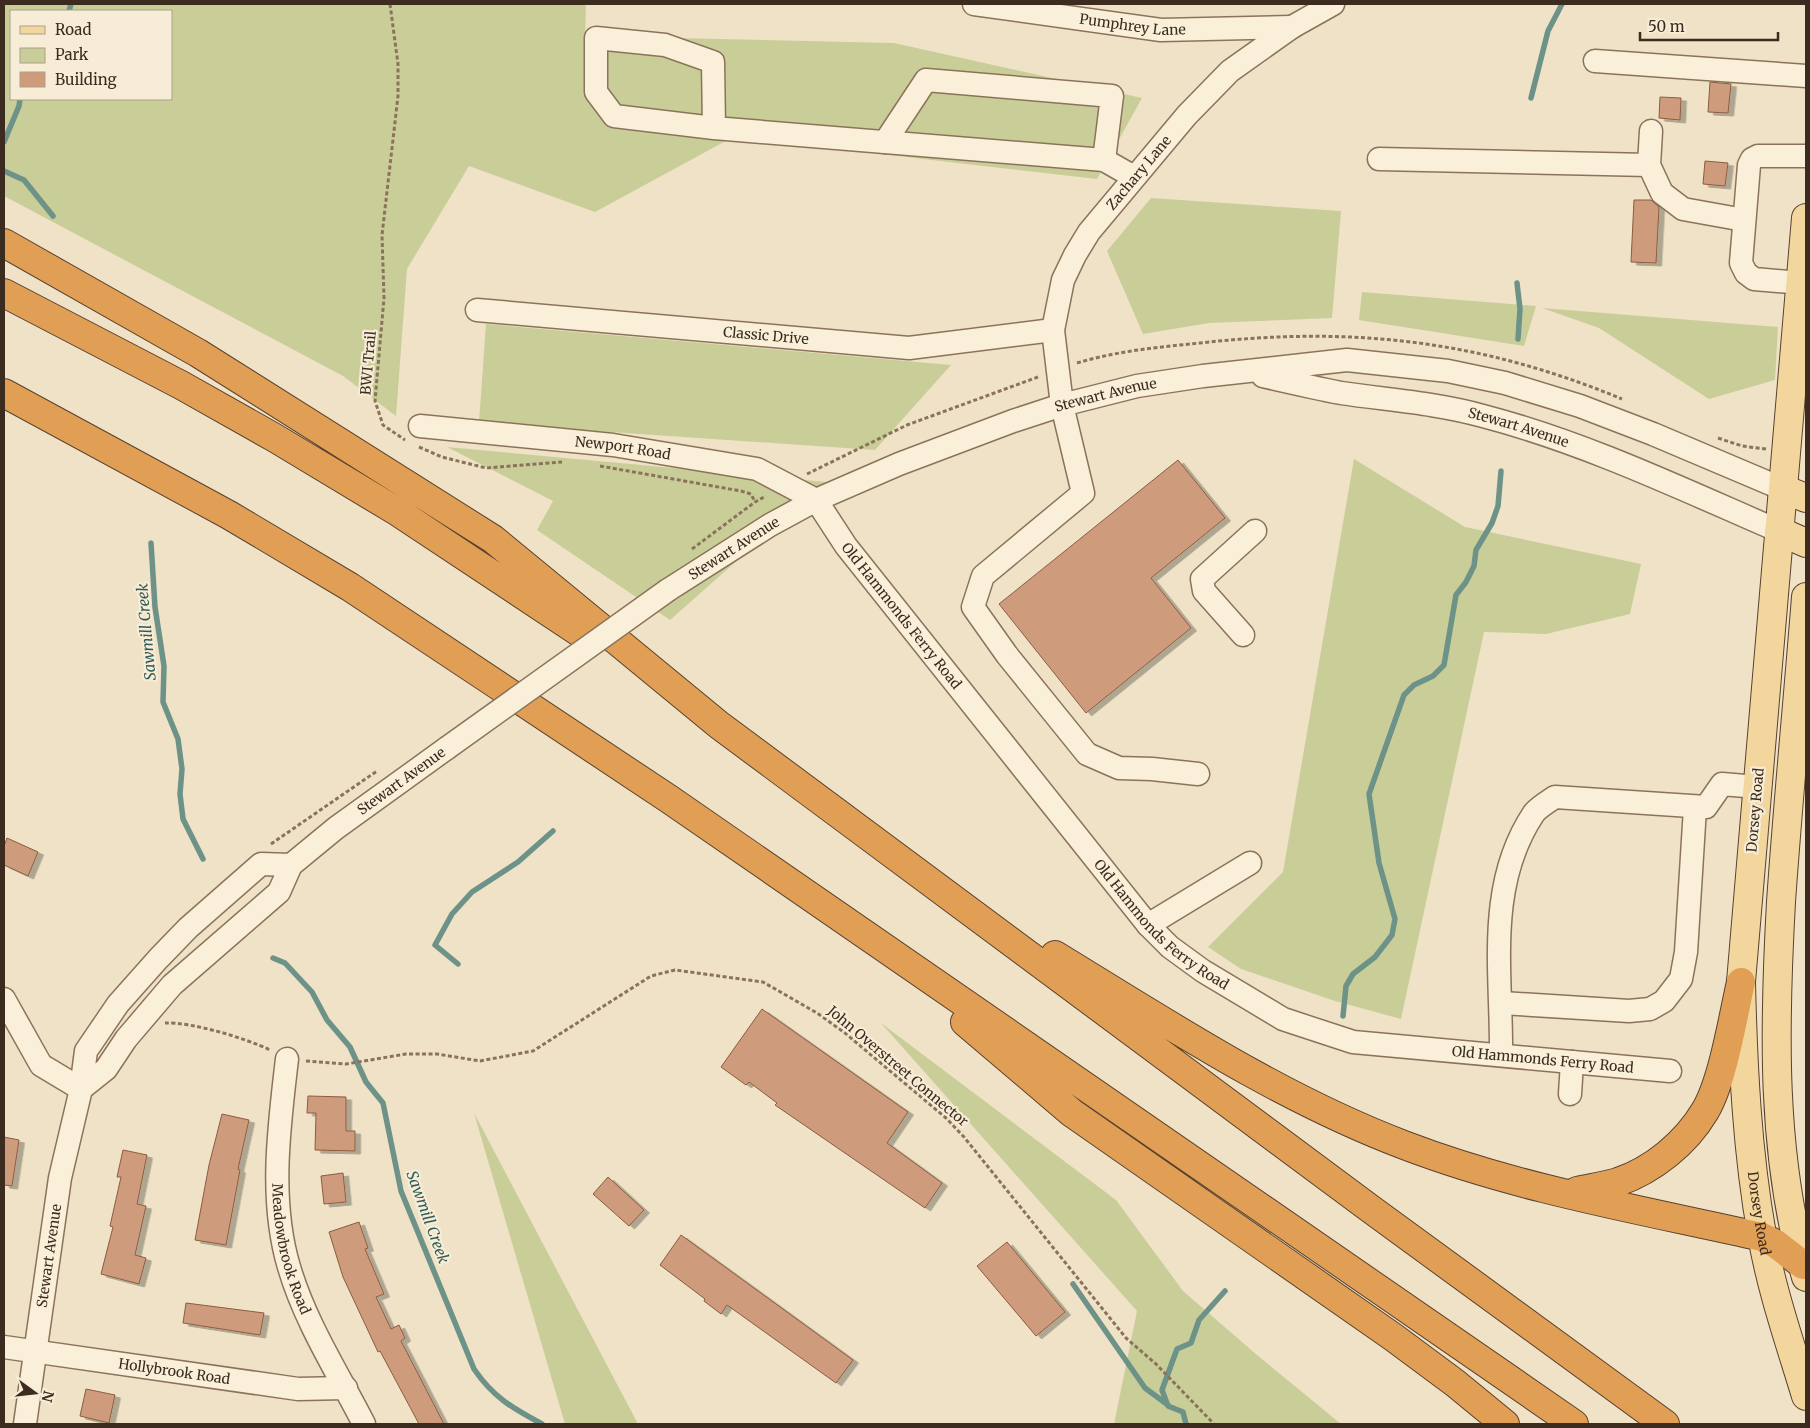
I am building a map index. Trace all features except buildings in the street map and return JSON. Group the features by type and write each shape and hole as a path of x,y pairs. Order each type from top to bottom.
{"highway":[{"path":"4,243 198,353 493,539 719,726"},
{"path":"4,293 181,385 398,512 719,726 1609,1384 1666,1424"},
{"path":"4,393 229,514 350,586 661,794 1574,1424"},
{"path":"904,863 1220,1056 1346,1121 1472,1170 1529,1186 1762,1238 1776,1244 1804,1271"},
{"path":"854,927 1072,1113 1393,1337 1456,1383 1505,1424"},
{"path":"1567,1193 1617,1182 1643,1171 1669,1154 1688,1134 1706,1111 1714,1091 1742,982"},
{"path":"1609,1384 1672,1424"}],"main road":[{"name":"Dorsey Road","path":"1806,218 1801,283 1794,494 1779,532 1742,982 1744,1093 1751,1166 1762,1238 1786,1330 1806,1396"},
{"path":"1779,532 1806,543"},
{"path":"1804,1271 1783,1156 1775,1051 1777,981 1806,597"},
{"path":"1791,779 1806,737"}],"street":[{"name":"Pumphrey Lane","path":"974,4 1161,30 1292,26"},
{"name":"Zachary Lane","path":"1198,774 1152,769 1119,768 1087,754 1007,656 973,607 983,576 1083,493 1062,405 1053,330 1064,280 1075,255 1090,232 1134,177 1187,115 1230,71 1292,26 1333,4"},
{"path":"714,128 713,62 665,45 596,38 596,92 614,116 714,128 1104,160 1134,177"},
{"path":"1595,60 1806,76"},
{"path":"885,142 926,80 1112,96 1104,160"},
{"path":"1651,131 1648,165 1662,193 1683,209 1744,220"},
{"path":"1801,283 1754,279 1746,273 1741,263 1749,165 1752,159 1758,156 1806,156"},
{"path":"1379,159 1648,165"},
{"name":"Classic Drive","path":"477,310 909,348 1053,330"},
{"name":"Stewart Avenue","path":"81,1088 106,1069 126,1039 172,986 278,892 291,865 336,828 668,590 770,526 816,500 927,452 1062,405 1137,386 1347,360 1476,376 1580,406 1794,494"},
{"name":"Stewart Avenue","path":"1243,372 1340,392 1445,408 1524,427 1610,458 1779,532"},
{"name":"Newport Road","path":"420,426 613,445 756,469 816,500"},
{"name":"Old Hammonds Ferry Road","path":"816,500 846,546 1148,925 1170,947 1203,971 1283,1019 1353,1042 1670,1071"},
{"path":"1243,635 1204,591 1202,580 1255,531"},
{"path":"1501,1055 1502,1004 1497,964 1502,894 1510,862 1535,812 1555,796 1695,808 1706,807 1722,784 1757,788"},
{"path":"1502,1004 1629,1011 1650,1009 1664,1001 1682,979 1686,952 1695,808"},
{"path":"1148,925 1250,863"},
{"name":"Stewart Avenue","path":"25,1424 60,1178 81,1088 86,1051 118,1004 188,928 261,864 291,865"},
{"path":"4,999 41,1065 81,1088"},
{"name":"Meadowbrook Road","path":"287,1059 281,1110 278,1167 280,1219 284,1245 299,1293 364,1424"},
{"path":"1570,1094 1572,1062"},
{"name":"Hollybrook Road","path":"4,1347 298,1389 346,1388"}],"path":[{"name":"BWI Trail","path":"390,4 398,64 398,96 382,235 384,298 375,401 378,415 383,426 410,443 469,466 507,468 541,463 572,462"},
{"path":"590,464 751,494 755,502 688,552"},
{"name":"John Overstreet Connector","path":"156,1027 164,1023 194,1026 257,1044 287,1059 346,1064 414,1054 436,1054 480,1061 533,1051 651,976 664,972 686,971 763,982 810,1008 845,1033 946,1118 987,1165 1126,1338 1156,1364 1214,1424"}],"green space":[{"path":"4,4 586,4 585,36 894,43 1142,98 1097,179 733,137 595,212 469,166 407,269 396,416 343,376 4,196"},
{"path":"1151,198 1341,211 1332,318 1209,323 1143,334 1107,251"},
{"path":"1362,292 1536,306 1524,346 1359,320"},
{"path":"1542,308 1778,327 1775,380 1709,399 1599,328"},
{"path":"486,324 951,365 875,450 479,423"},
{"path":"447,447 826,482 670,620 537,530 553,501"},
{"path":"1354,459 1465,527 1641,564 1630,614 1546,634 1484,632 1401,1019 1335,1001 1241,969 1208,947 1283,872"},
{"path":"881,1023 1116,1200 1183,1291 1341,1424 1114,1424 1137,1311"},
{"path":"474,1113 638,1424 565,1424"}],"waterway":[{"name":"Sawmill Creek","path":"69,10 71,4"},
{"path":"1531,98 1548,31 1562,4"},
{"name":"Sawmill Creek","path":"4,142 20,100"},
{"name":"Sawmill Creek","path":"4,171 24,180 53,216"},
{"path":"1517,283 1520,309 1518,339"},
{"path":"1343,1016 1346,986 1353,974 1375,957 1392,935 1395,919 1379,863 1369,794 1404,695 1414,685 1433,676 1444,665 1456,595 1466,582 1474,566 1476,550 1492,523 1498,506 1501,471"},
{"name":"Sawmill Creek","path":"151,543 155,607 164,666 163,702 178,739 182,769 180,794 183,819 203,859"},
{"path":"458,964 435,945 452,914 472,892 518,862 553,831"},
{"name":"Sawmill Creek","path":"273,958 285,963 312,992 327,1020 350,1047 366,1082 383,1103 401,1191 474,1369 488,1387 504,1401 542,1424"},
{"path":"1073,1284 1145,1388 1168,1405"},
{"path":"1186,1424 1183,1412 1168,1406 1162,1390 1177,1349 1191,1343 1199,1320 1225,1291"}]}
